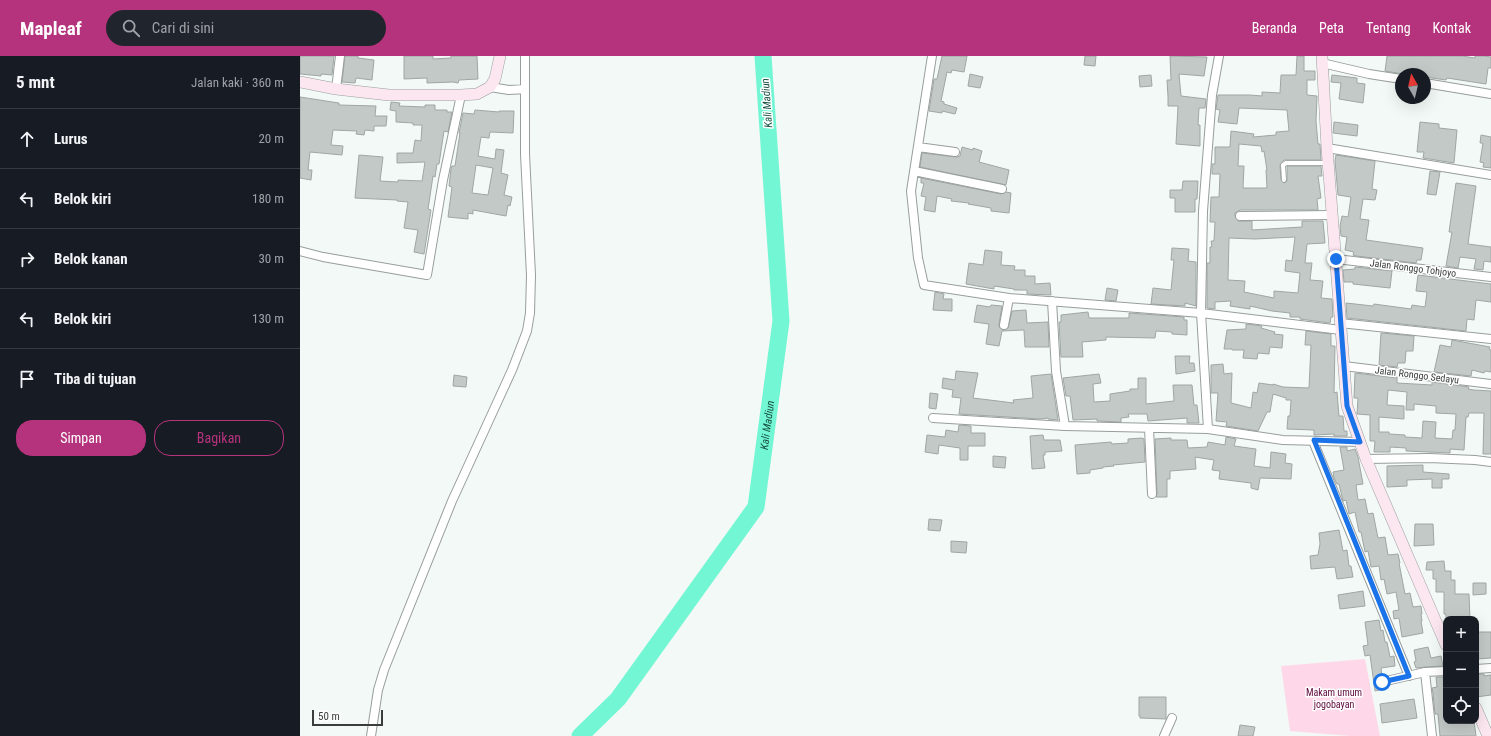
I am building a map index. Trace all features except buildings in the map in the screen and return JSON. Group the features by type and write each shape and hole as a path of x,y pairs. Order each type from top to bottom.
{"street":[{"path":"336,89 340,56"},
{"path":"300,82 336,89 389,95 477,94 490,87 495,79 500,56"},
{"path":"370,736 378,690 384,670 452,501 512,370 527,331 530,313 530,275 525,154 525,56"},
{"path":"932,56 911,191 918,258 924,285 1009,298 1201,313 1340,327 1491,339"},
{"path":"1208,429 1201,313 1203,211 1208,128 1219,56"},
{"path":"1395,78 1369,74 1322,59 1340,327 1347,406 1366,459 1443,638"},
{"path":"1431,84 1491,94"},
{"path":"490,87 509,90 525,89"},
{"path":"300,251 323,257 427,275 443,180 461,95"},
{"path":"918,146 955,152"},
{"path":"1327,148 1491,175"},
{"path":"914,171 1002,189"},
{"path":"1240,216 1332,215"},
{"name":"Jalan Ronggo Tohjoyo","path":"1336,259 1491,277"},
{"path":"1004,325 1009,298"},
{"path":"1052,301 1056,371 1065,426"},
{"name":"Jalan Ronggo Sedayu","path":"1344,366 1491,384"},
{"path":"932,418 1065,426 1208,429 1283,440 1360,442"},
{"path":"1149,428 1152,494"},
{"path":"1314,440 1409,676"},
{"path":"1366,459 1429,458 1491,462"},
{"path":"1479,669 1491,668"},
{"path":"1382,682 1425,672 1443,671"},
{"path":"1425,672 1432,736"},
{"path":"1479,715 1488,736"},
{"path":"1164,736 1172,718"}],"lane":[{"path":"1284,180 1283,166 1286,163 1328,163"}],"green space":[{"name":"Makam umum jogobayan","path":"1365,659 1380,736 1350,736 1290,731 1281,666"}],"waterway":[{"name":"Kali Madiun","path":"580,736 618,699 756,507 781,321 763,56"}],"route":[{"path":"1336,259 1347,406 1360,442 1314,440 1409,676 1382,682"}]}
